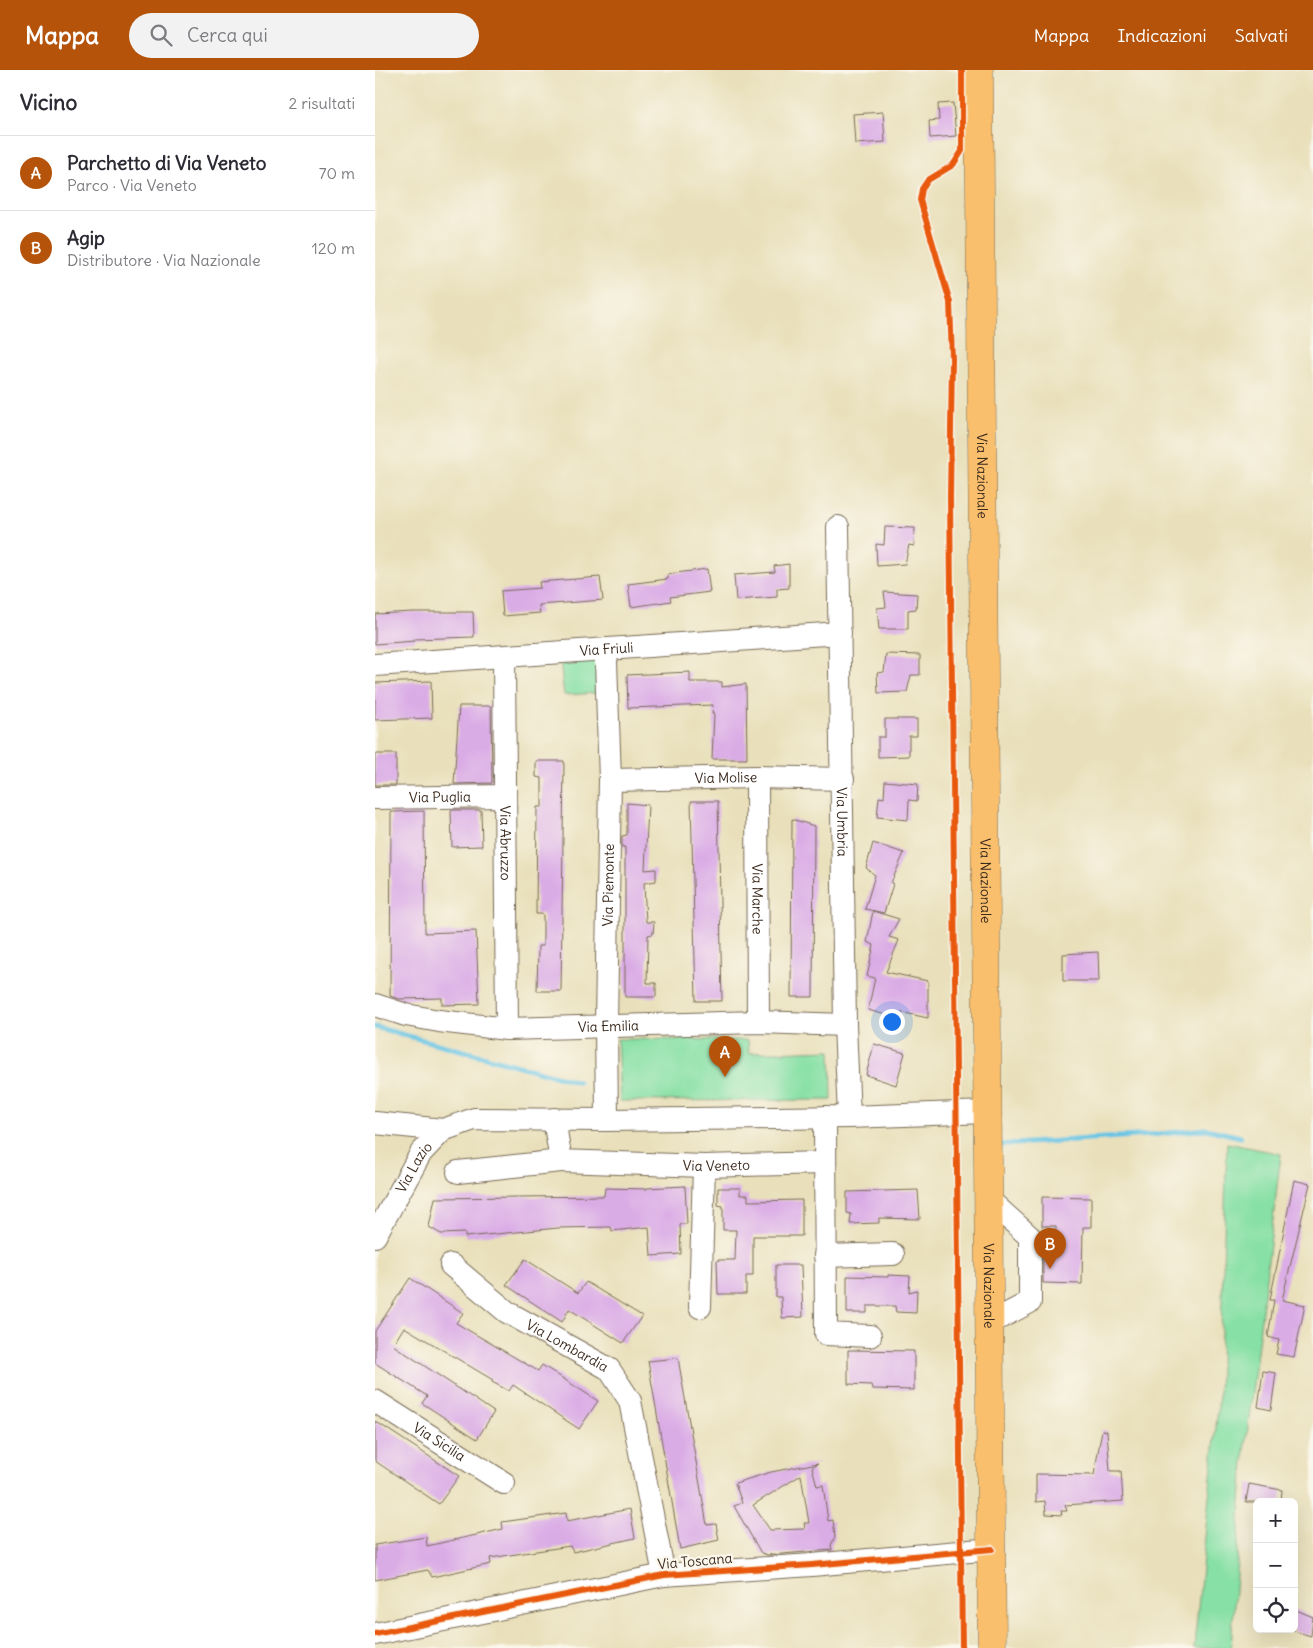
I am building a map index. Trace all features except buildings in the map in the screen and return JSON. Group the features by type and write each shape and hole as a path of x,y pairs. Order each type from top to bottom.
{"main road":[{"name":"Via Nazionale","path":"979,70 992,1648"}],"street":[{"name":"Via Umbria","path":"838,527 845,1025 849,1117"},
{"name":"Via Friuli","path":"375,666 840,633"},
{"name":"Via Piemonte","path":"607,1120 606,1025 610,780 606,661 608,649"},
{"name":"Via Abruzzo","path":"504,657 507,1029"},
{"name":"Via Molise","path":"610,780 757,777 843,778"},
{"name":"Via Marche","path":"757,777 758,1022"},
{"name":"Via Puglia","path":"375,798 505,796"},
{"name":"Via Emilia","path":"375,1004 406,1015 507,1029 758,1022 845,1025"},
{"path":"375,1123 443,1130 474,1119 607,1120 849,1117 987,1112"},
{"path":"825,1117 826,1334 870,1336"},
{"path":"554,1119 561,1161"},
{"name":"Via Lazio","path":"375,1236 421,1153 443,1130"},
{"name":"Via Veneto","path":"458,1172 561,1161 704,1166 824,1163"},
{"path":"700,1307 704,1166"},
{"path":"988,1199 1030,1237 1030,1302 989,1323"},
{"path":"825,1256 893,1254"},
{"name":"Via Lombardia","path":"451,1265 507,1312 609,1370 631,1401 664,1575"},
{"name":"Via Sicilia","path":"375,1401 504,1483"},
{"name":"Via Toscana","path":"375,1634 664,1575 812,1565 992,1549"}],"green space":[{"path":"596,658 598,693 564,695 561,660"},
{"path":"617,1039 748,1040 749,1053 831,1050 832,1100 620,1101"},
{"path":"1227,1143 1281,1154 1244,1459 1231,1648 1194,1648 1219,1397"}],"waterway":[{"path":"375,1027 578,1082"},
{"path":"999,1145 1151,1135 1206,1129 1241,1137"}],"cycle path":[{"path":"962,70 962,151 953,165 928,180 922,189 920,200 950,302 952,359 950,497 962,1648"},
{"path":"375,1634 664,1575 812,1565 992,1549"}],"place":[{"name":"Parchetto di Via Veneto","path":"725,1077"},
{"name":"Agip","path":"1050,1269"}]}
